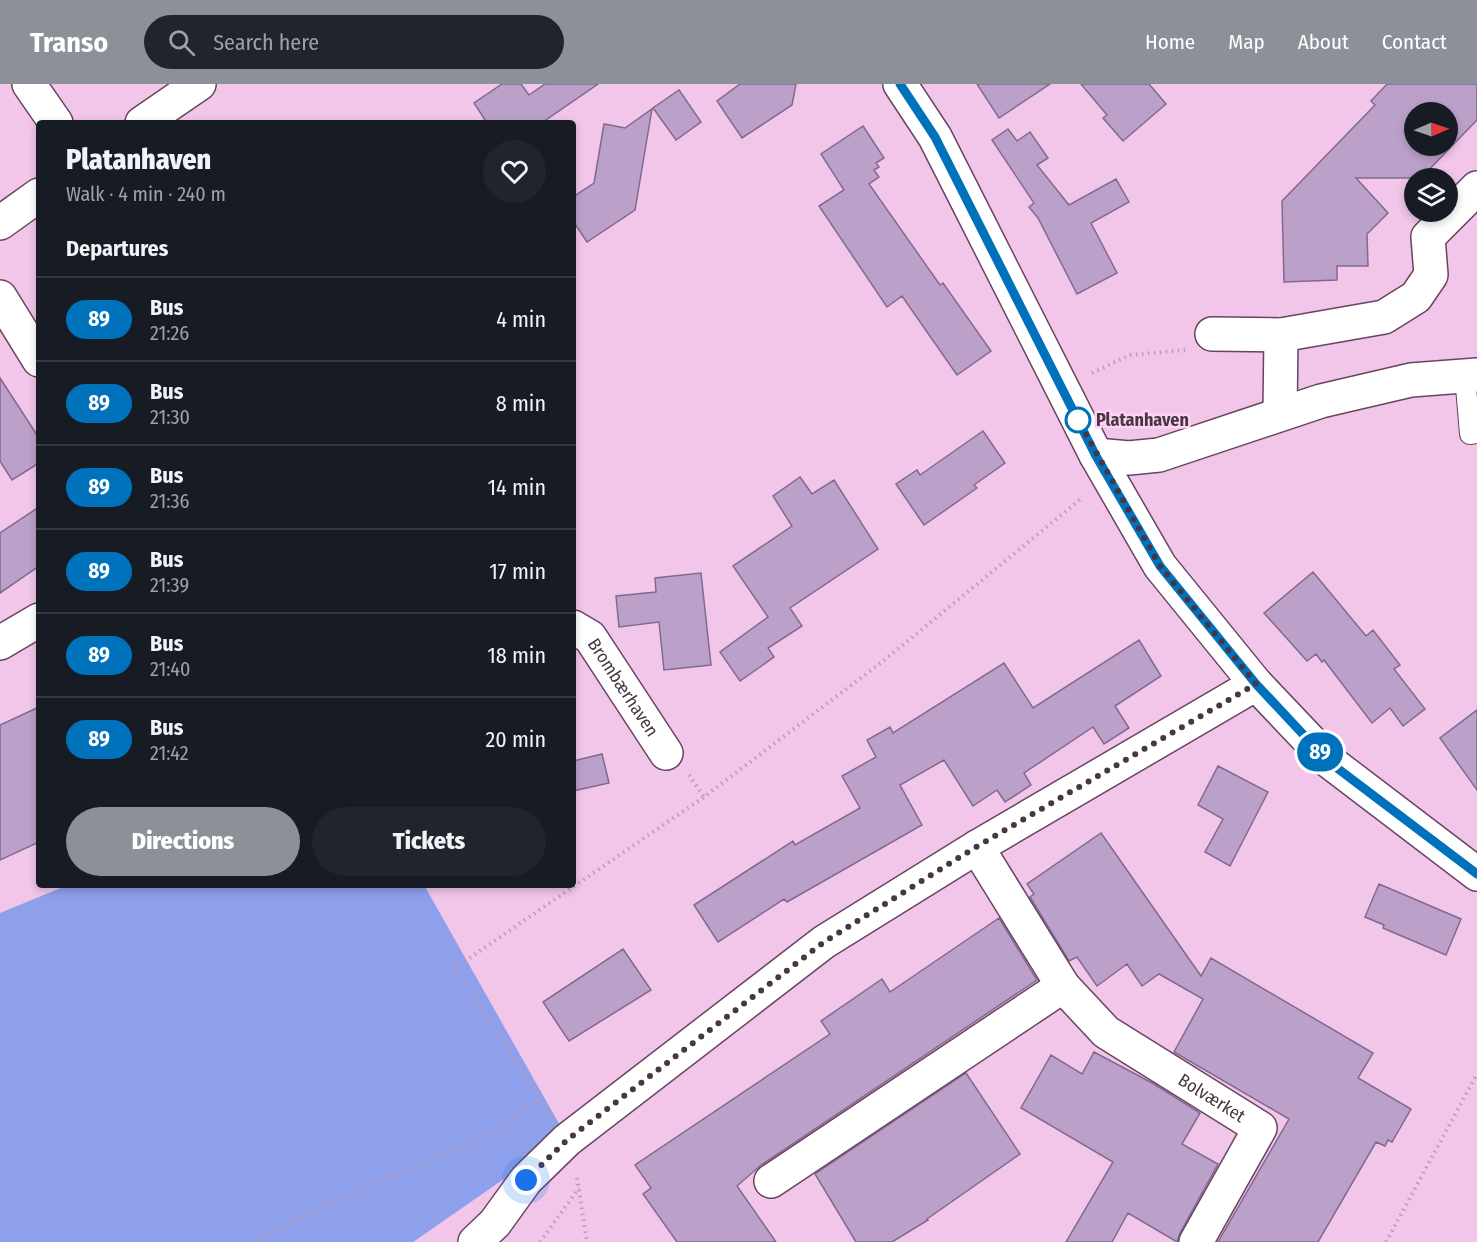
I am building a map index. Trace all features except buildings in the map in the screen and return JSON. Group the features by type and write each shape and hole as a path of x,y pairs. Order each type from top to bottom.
{"street":[{"path":"29,84 54,120"},
{"path":"146,120 199,84"},
{"path":"900,84 935,137 1096,456 1160,566 1256,684 1329,762 1477,874"},
{"path":"1212,334 1281,335 1384,317 1416,297 1431,276 1428,237 1477,188"},
{"path":"0,223 36,197"},
{"path":"0,297 36,355"},
{"path":"1280,414 1281,335"},
{"path":"1096,456 1129,458 1159,454 1321,401 1411,380 1471,375"},
{"path":"0,644 36,622"},
{"name":"Brombærhaven","path":"576,629 590,637 666,753"},
{"path":"475,1242 495,1223 526,1180 567,1140 824,942 976,847 1256,684"},
{"name":"Bolværket","path":"976,847 1063,986 1106,1032 1260,1128 1196,1242"},
{"path":"771,1181 1063,986"}],"lane":[{"path":"1471,375 1470,434 1477,433"}],"path":[{"path":"1062,388 1130,355 1204,348 1212,334"},
{"path":"576,884 704,796 887,658 1088,493 1096,456"},
{"path":"252,1242 502,1128 540,1098 455,968 571,888"},
{"path":"1386,1242 1477,1074"},
{"path":"567,1140 579,1187 587,1242"},
{"path":"540,1242 579,1187"}],"shaded area":[{"path":"61,888 426,888 566,1136 413,1242 0,1242 0,913"}],"bus line":[{"name":"89","path":"900,84 935,137 1096,456 1160,566 1256,684 1329,762 1477,874"}],"place":[{"name":"Platanhaven","path":"1078,420"}],"route":[{"path":"526,1180 567,1140 824,942 976,847 1256,684 1160,566 1096,456 1078,420"}]}
